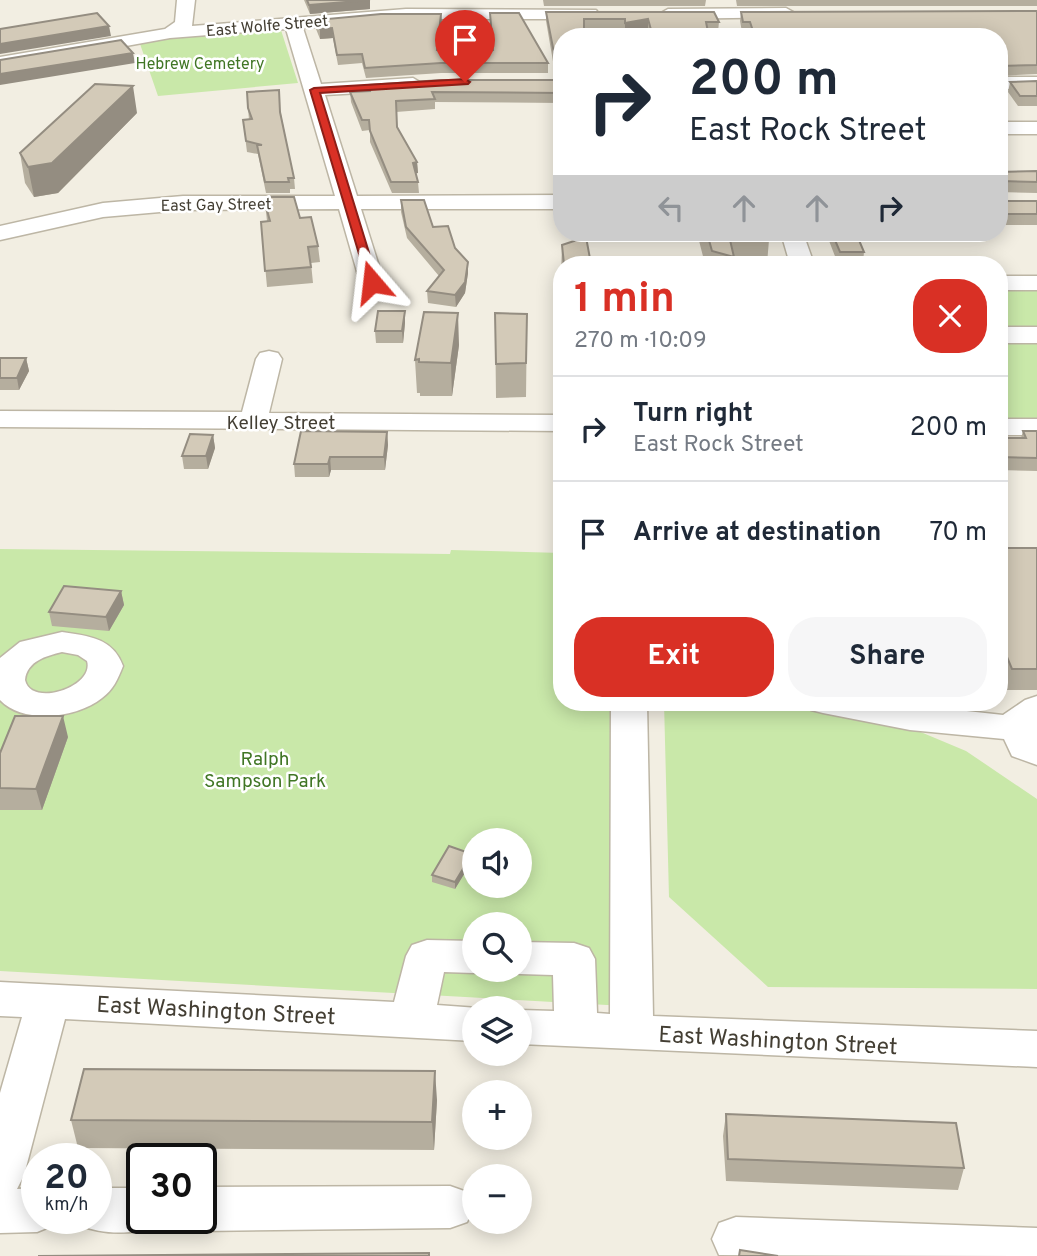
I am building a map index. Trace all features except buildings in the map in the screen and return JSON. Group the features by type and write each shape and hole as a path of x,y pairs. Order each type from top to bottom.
{"street":[{"path":"170,33 184,24 186,0"},
{"path":"722,7 729,28"},
{"path":"655,14 722,7 806,13"},
{"name":"East Wolfe Street","path":"0,62 170,33 406,14 613,14"},
{"path":"293,23 372,282"},
{"path":"314,90 428,83"},
{"path":"1008,83 1037,83"},
{"path":"1008,128 1037,128"},
{"name":"East Gay Street","path":"0,233 103,210 170,204 553,202"},
{"path":"1008,284 1037,283"},
{"path":"1008,335 1037,335"},
{"path":"253,422 269,359"},
{"name":"Kelley Street","path":"0,419 553,423"},
{"path":"1008,427 1037,427"},
{"path":"629,711 632,1033"},
{"path":"872,711 910,718 1031,729"},
{"path":"411,1021 427,956 462,957"},
{"path":"532,958 574,959 576,1030"},
{"name":"East Washington Street","path":"0,999 462,1023"},
{"path":"0,1175 48,1001"},
{"name":"East Washington Street","path":"532,1028 1037,1049"},
{"path":"217,1209 450,1208"},
{"path":"0,1211 21,1210"},
{"path":"736,1239 843,1249 1037,1250"}],"green space":[{"name":"Hebrew Cemetery","path":"280,27 298,83 158,96 139,41"},
{"path":"1008,276 1037,276 1037,420 1008,419"},
{"name":"Ralph Sampson Park","path":"0,549 553,553 553,711 621,711 625,1006 532,1001 532,996 462,997 0,971"},
{"path":"664,711 870,711 966,751 1037,799 1037,989 768,987 669,897"}],"route":[{"path":"372,282 314,90 465,82"}]}
